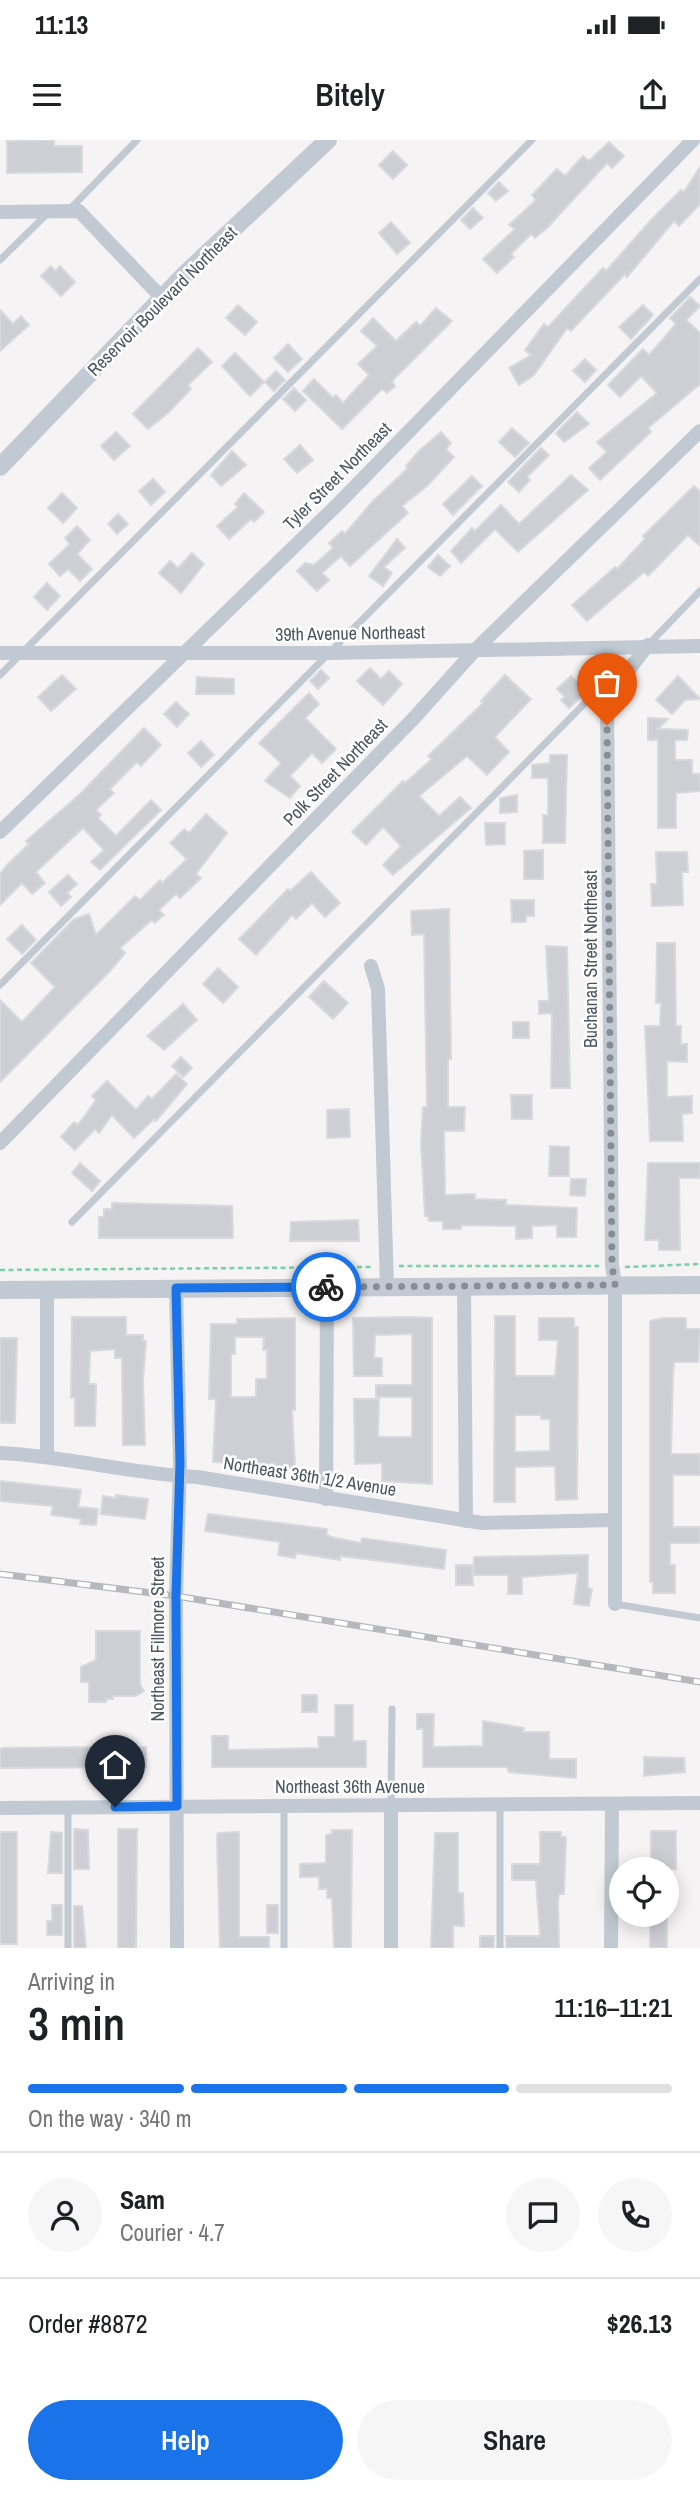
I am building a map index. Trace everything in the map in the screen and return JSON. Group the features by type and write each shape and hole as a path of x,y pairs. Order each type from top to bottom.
{"street":[{"name":"Reservoir Boulevard Northeast","path":"0,467 162,298 328,140"},
{"name":"Tyler Street Northeast","path":"0,832 339,503 693,140"},
{"path":"0,212 79,211 162,298"},
{"name":"Polk Street Northeast","path":"0,1143 414,718 476,649 700,431"},
{"path":"607,698 648,645"},
{"name":"39th Avenue Northeast","path":"0,653 330,653 700,646"},
{"name":"Buchanan Street Northeast","path":"607,698 612,1265 615,1285 615,1604"},
{"path":"372,966 378,989 387,1287"},
{"path":"0,1290 700,1285"},
{"path":"464,1286 466,1521"},
{"path":"326,1499 327,1287"},
{"name":"Northeast Fillmore Street","path":"176,1288 179,1476 176,1596 177,1948"},
{"path":"47,1290 47,1456"},
{"name":"Northeast 36th 1/2 Avenue","path":"0,1454 47,1456 466,1521 615,1520"},
{"name":"Northeast 36th Avenue","path":"0,1808 700,1803"},
{"path":"391,1804 391,1948"},
{"path":"611,1948 612,1805"}],"lane":[{"path":"67,211 137,140"},
{"path":"0,675 533,140"},
{"path":"0,260 49,212"},
{"path":"0,985 700,279"},
{"path":"648,645 700,591"},
{"path":"72,1222 589,699 607,698"},
{"path":"615,1604 700,1618"},
{"path":"391,1804 392,1709"},
{"path":"284,1805 284,1948"},
{"path":"500,1805 500,1948"},
{"path":"68,1808 68,1948"}],"path":[{"path":"623,1268 630,1264 700,1264"},
{"path":"394,1266 587,1268"},
{"path":"0,1270 366,1267"}],"building":[{"path":"54,140 54,146 82,146 82,172 7,173 7,141"},
{"path":"609,142 624,156 612,168 607,163 547,228 535,238 531,234 511,254 514,257 497,273 483,259 515,229 509,225 536,200 532,195 557,169 565,176 583,156 589,161"},
{"path":"393,151 407,165 393,179 379,165"},
{"path":"700,167 700,204 679,226 674,221 627,277 625,274 571,331 567,328 534,375 519,385 509,368 531,355 525,350 544,324 548,327 603,268 606,271 651,220 681,190 684,192"},
{"path":"499,182 508,191 496,201 488,193"},
{"path":"473,208 483,218 470,229 461,220"},
{"path":"391,222 410,243 397,254 379,233"},
{"path":"51,266 55,271 60,266 75,282 61,296 41,276"},
{"path":"690,297 700,306 686,320 700,333 700,384 648,428 651,432 600,480 589,468 607,452 597,442 657,393 641,376 620,397 608,385 643,349 649,355 676,324 670,318"},
{"path":"238,305 257,322 245,335 226,318"},
{"path":"643,305 653,315 631,339 619,327"},
{"path":"436,308 452,321 396,377 392,382 395,386 387,393 382,389 342,429 303,391 314,379 333,398 336,395 343,403 369,375 358,364 377,346 361,331 373,318 396,341 416,322 420,326"},
{"path":"0,310 13,324 21,316 29,325 0,351"},
{"path":"288,344 302,359 288,372 274,358"},
{"path":"198,348 212,362 188,385 191,389 148,429 133,414"},
{"path":"235,353 264,382 250,396 222,366"},
{"path":"585,359 596,370 585,382 573,371"},
{"path":"276,371 285,380 274,391 265,382"},
{"path":"294,388 306,400 295,411 283,399"},
{"path":"577,412 589,424 564,442 556,433"},
{"path":"512,428 529,443 515,457 499,442"},
{"path":"116,432 130,446 114,460 101,446"},
{"path":"441,432 451,443 446,449 454,457 427,486 402,506 408,513 350,566 341,556 322,573 329,580 317,591 297,571 305,563 314,565 333,548 329,543 342,531 345,534 372,502 408,468 406,466 419,451"},
{"path":"300,445 313,460 297,473 284,459"},
{"path":"541,448 549,455 527,477 530,480 519,492 508,482"},
{"path":"232,451 246,465 221,486 211,475"},
{"path":"571,475 588,490 518,552 495,529 461,563 451,551 472,528 475,531 501,505 519,524"},
{"path":"472,476 482,486 453,515 443,504"},
{"path":"153,479 165,492 151,505 139,491"},
{"path":"694,486 700,492 700,546 688,535 648,576 644,572 587,621 572,605 615,567 617,569 645,539 643,536"},
{"path":"62,493 77,508 63,523 48,508"},
{"path":"244,493 264,512 254,522 251,519 229,539 217,526 238,507 235,504"},
{"path":"118,514 128,524 117,534 108,524"},
{"path":"77,526 90,540 77,554 92,569 80,581 68,569 60,576 49,564 70,544 65,538"},
{"path":"397,539 405,548 384,567 392,573 383,586 369,576"},
{"path":"192,553 204,564 181,593 159,573 170,561 178,568"},
{"path":"438,555 450,566 440,576 428,567"},
{"path":"47,583 60,596 47,610 34,597"},
{"path":"370,668 381,679 389,671 402,684 383,705 357,681"},
{"path":"321,670 329,678 318,689 310,681"},
{"path":"62,675 76,689 51,711 38,697"},
{"path":"505,675 531,699 495,737 509,752 487,775 467,756 419,796 439,816 460,797 471,808 393,875 383,865 401,846 383,827 366,845 352,832 403,781 405,783 432,759 428,756 483,703 481,701"},
{"path":"571,676 586,692 569,708 561,700 565,697 557,689"},
{"path":"678,676 700,699 685,700 672,714 656,700"},
{"path":"197,677 234,679 234,694 196,694"},
{"path":"309,693 319,704 305,718 336,749 322,763 312,753 290,776 300,786 290,798 265,781 281,763 259,743"},
{"path":"176,702 189,714 177,727 164,714"},
{"path":"648,718 668,719 658,729 688,730 687,740 675,740 675,760 692,760 692,774 700,774 700,791 676,793 676,828 658,828 658,740 648,740"},
{"path":"144,728 161,745 141,766 137,762 110,789 114,793 96,810 101,815 98,818 116,836 151,800 161,810 100,870 91,862 104,850 83,828 36,872 45,883 32,894 22,883 0,905 0,874 29,844 26,841 80,794"},
{"path":"201,741 214,755 201,767 188,753"},
{"path":"550,755 567,755 565,843 543,843 543,815 548,815 548,778 532,778 532,765 550,763"},
{"path":"517,795 517,812 500,813 500,798"},
{"path":"206,814 227,833 196,874 201,878 180,898 176,894 159,910 164,915 155,923 152,920 120,948 125,953 110,971 0,1082 0,1000 22,1022 55,987 31,963 74,919 89,914 96,935 135,896 140,900 160,880 162,883 187,859 170,843 184,829 189,833"},
{"path":"485,823 505,823 505,844 486,845"},
{"path":"543,850 543,879 524,879 524,851"},
{"path":"656,852 687,852 688,872 682,872 683,905 652,906 651,884 657,884"},
{"path":"311,872 340,903 325,917 312,903 296,919 292,915 256,955 239,939 288,889 290,891"},
{"path":"68,875 77,884 67,893 71,897 61,906 49,892"},
{"path":"511,900 534,900 534,916 526,916 526,922 512,922"},
{"path":"449,909 451,1059 448,1059 448,1107 465,1107 464,1131 444,1131 445,1195 475,1194 475,1199 506,1200 506,1205 577,1208 576,1237 557,1237 557,1225 532,1226 532,1238 516,1239 516,1226 461,1225 461,1229 443,1229 443,1221 429,1221 428,1216 425,1216 421,1142 423,1107 427,1107 424,934 412,935 411,911"},
{"path":"22,925 36,940 22,954 7,939"},
{"path":"657,943 675,943 676,1026 681,1026 681,1044 687,1044 687,1062 667,1061 667,1097 692,1096 692,1113 682,1114 683,1141 650,1141 645,1026 660,1026 661,1003 656,1003"},
{"path":"546,946 567,947 570,1088 551,1088 552,1013 539,1014 539,1001 549,1001"},
{"path":"218,968 238,987 223,1003 203,984"},
{"path":"324,981 348,1003 333,1019 309,997"},
{"path":"183,1004 197,1020 164,1050 147,1036"},
{"path":"513,1022 529,1022 529,1038 513,1038"},
{"path":"181,1057 192,1068 183,1077 172,1066"},
{"path":"176,1074 187,1084 156,1121 154,1119 134,1138 112,1115 99,1133 95,1129 75,1150 61,1137 74,1122 78,1125 96,1100 92,1096 107,1081 136,1110 148,1096 152,1099"},
{"path":"511,1095 532,1095 532,1119 512,1119"},
{"path":"349,1109 350,1137 327,1138 327,1110"},
{"path":"550,1146 569,1147 569,1176 549,1176"},
{"path":"80,1163 100,1181 92,1191 72,1173"},
{"path":"648,1163 700,1163 700,1178 679,1178 680,1250 659,1250 659,1240 645,1240"},
{"path":"571,1179 586,1179 585,1196 570,1195"},
{"path":"112,1203 232,1206 233,1238 99,1238 99,1217 104,1217 104,1209 112,1209"},
{"path":"358,1220 359,1241 290,1241 291,1222"},
{"path":"495,1316 515,1316 515,1376 555,1376 558,1340 539,1340 539,1318 574,1318 574,1327 578,1327 577,1499 556,1500 555,1466 515,1467 515,1502 494,1502","holes":["515,1415 541,1415 541,1419 550,1419 550,1451 515,1452"]},
{"path":"72,1317 126,1317 126,1335 143,1335 143,1341 146,1341 143,1380 145,1445 123,1445 122,1358 115,1358 115,1349 90,1351 89,1384 96,1384 95,1426 75,1426 75,1398 71,1398"},
{"path":"295,1318 295,1410 292,1410 295,1468 276,1468 276,1464 213,1462 216,1399 209,1399 211,1324 237,1324 237,1319","holes":["235,1337 264,1337 267,1379 256,1379 256,1397 231,1397 231,1354 235,1354"]},
{"path":"353,1318 432,1318 432,1484 382,1481 382,1463 355,1464 354,1399 379,1399 378,1437 412,1437 412,1397 376,1397 376,1385 412,1385 412,1334 375,1335 374,1358 382,1358 382,1376 354,1376"},
{"path":"686,1318 686,1329 700,1329 698,1362 674,1362 671,1454 700,1454 700,1475 673,1475 673,1527 700,1527 700,1543 670,1543 670,1565 675,1565 675,1593 653,1593 653,1582 650,1582 650,1321"},
{"path":"0,1338 17,1338 15,1423 0,1423"},
{"path":"0,1481 81,1490 78,1507 98,1509 96,1525 80,1524 81,1519 51,1515 53,1506 0,1501"},
{"path":"116,1495 148,1499 145,1519 101,1514 103,1496 116,1498"},
{"path":"208,1514 327,1529 326,1535 361,1543 362,1538 446,1550 444,1569 340,1556 340,1560 296,1553 295,1558 278,1555 280,1542 205,1531"},
{"path":"588,1555 588,1588 592,1589 589,1606 574,1604 578,1573 522,1577 522,1594 508,1594 508,1575 474,1575 474,1557"},
{"path":"456,1565 472,1565 473,1585 456,1585"},
{"path":"96,1631 140,1631 140,1685 144,1691 136,1696 113,1696 113,1699 106,1699 106,1702 89,1702 89,1682 81,1682 81,1667 96,1660"},
{"path":"302,1695 317,1695 317,1712 302,1712"},
{"path":"335,1705 353,1705 353,1741 366,1741 366,1767 212,1767 212,1736 228,1736 228,1750 319,1748 318,1737 335,1737"},
{"path":"417,1714 434,1714 433,1747 483,1746 483,1721 524,1728 523,1732 549,1732 549,1759 576,1759 576,1778 509,1772 507,1767 423,1767 423,1729 417,1729"},
{"path":"95,1747 96,1751 146,1747 146,1767 0,1768 0,1749 3,1748"},
{"path":"644,1757 684,1758 685,1772 644,1776"},
{"path":"74,1829 88,1830 89,1869 74,1869"},
{"path":"118,1829 137,1829 136,1948 118,1948"},
{"path":"332,1830 352,1830 351,1948 334,1948 332,1898 327,1898 327,1889 319,1889 319,1877 300,1877 300,1864 326,1863 326,1835 332,1834"},
{"path":"651,1831 676,1831 676,1857 651,1857"},
{"path":"0,1832 17,1832 17,1944 0,1944"},
{"path":"51,1832 62,1833 62,1873 48,1873"},
{"path":"239,1832 239,1937 269,1937 269,1948 220,1948 217,1837 218,1833"},
{"path":"540,1832 561,1832 561,1837 566,1837 564,1894 559,1894 558,1902 559,1948 506,1948 506,1936 540,1936 536,1880 512,1880 512,1864 540,1864"},
{"path":"435,1833 458,1833 458,1893 463,1893 464,1926 453,1926 453,1948 431,1948"},
{"path":"52,1905 62,1905 62,1935 47,1935 47,1921 52,1921"},
{"path":"267,1905 278,1905 278,1933 267,1933"},
{"path":"74,1906 82,1906 86,1948 74,1948"},
{"path":"650,1927 667,1927 667,1948 650,1948"},
{"path":"480,1936 494,1936 494,1948 480,1948"}],"railway":[{"path":"0,1574 176,1596 700,1682"}],"way so far":[{"path":"326,1287 615,1285 612,1265 607,725"}],"route":[{"path":"115,1807 177,1806 176,1596 180,1463 176,1288 326,1287"}]}
